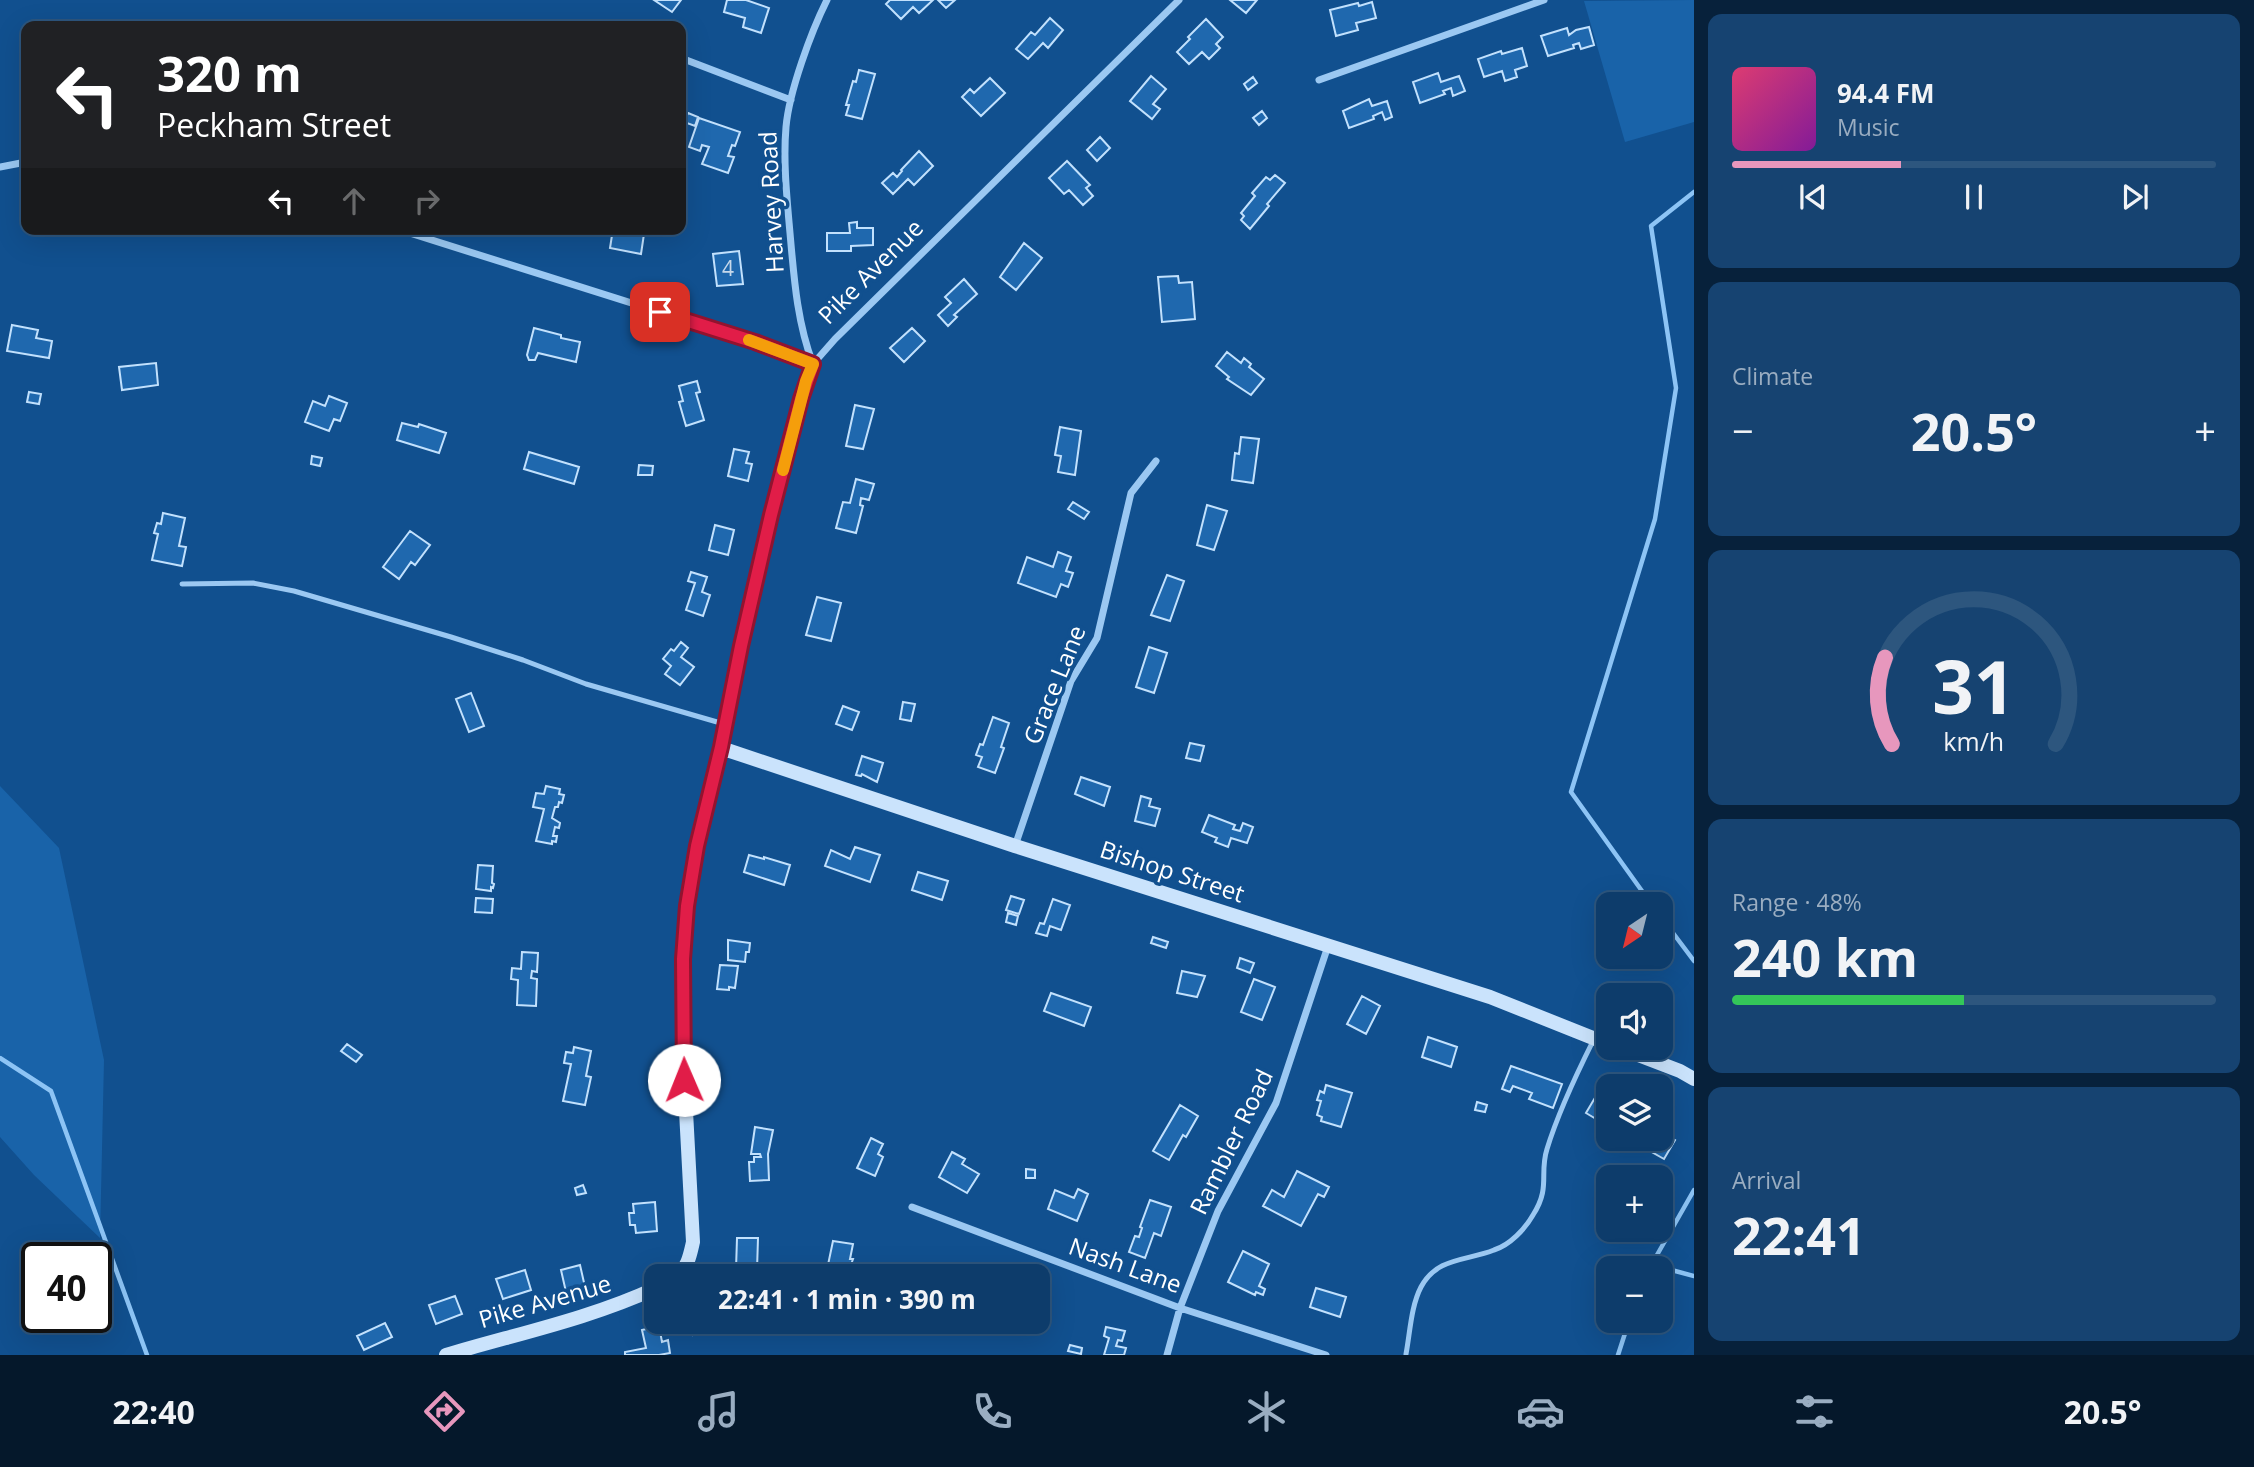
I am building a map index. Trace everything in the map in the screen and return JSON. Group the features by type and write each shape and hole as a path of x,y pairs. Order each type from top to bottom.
{"street":[{"name":"Harvey Road","path":"813,364 800,322 786,192 786,125 791,100 817,19 827,0"},
{"name":"Pike Avenue","path":"687,1264 693,1242 683,1055 683,959 687,906 697,846 771,515 803,390 813,364 1179,0"},
{"path":"1319,80 1519,4 1544,0"},
{"path":"686,60 791,100"},
{"path":"0,167 21,163"},
{"path":"416,235 755,342 813,364"},
{"name":"Grace Lane","path":"1015,846 1071,681 1097,638 1131,493 1156,461"},
{"name":"Bishop Street","path":"721,747 1015,846 1490,997 1596,1039"},
{"name":"Rambler Road","path":"1167,1355 1181,1308 1218,1212 1276,1103 1328,945"},
{"path":"1651,1060 1694,1079"},
{"name":"Nash Lane","path":"912,1207 1181,1308 1326,1355"},
{"name":"Pike Avenue","path":"446,1355 469,1352 567,1322 644,1293"}],"lane":[{"path":"182,584 253,583 294,592 451,637 586,684 724,724"},
{"path":"1406,1354 1415,1303 1421,1287 1431,1274 1440,1265 1452,1260 1497,1250 1527,1225 1545,1186 1546,1150 1596,1051"}],"shaded area":[{"path":"1694,0 1694,122 1625,142 1584,1"},
{"path":"0,786 59,848 104,1060 100,1238 34,1175 0,1137"}],"building":[{"path":"654,0 681,0 672,12"},
{"path":"727,0 746,0 769,8 761,33 743,27 745,18 724,12"},
{"path":"890,0 933,0 919,13 913,7 901,19 886,4"},
{"path":"938,0 955,0 946,8"},
{"path":"1230,0 1257,0 1246,13"},
{"path":"1372,2 1376,18 1356,23 1358,30 1336,36 1330,10"},
{"path":"1050,18 1063,30 1048,48 1043,43 1028,59 1016,49 1031,32 1035,35"},
{"path":"1206,19 1223,37 1216,44 1220,48 1209,59 1202,52 1189,64 1177,52"},
{"path":"1589,27 1594,45 1581,49 1579,43 1573,45 1574,48 1548,56 1541,36 1567,28 1569,35"},
{"path":"1522,48 1527,66 1515,70 1517,77 1505,81 1502,71 1484,77 1478,59 1501,51 1502,54"},
{"path":"859,70 875,74 862,119 846,115 849,105 846,105"},
{"path":"1438,73 1441,82 1459,76 1465,91 1453,96 1451,88 1443,91 1445,94 1420,103 1413,82"},
{"path":"1151,76 1166,89 1153,104 1160,109 1152,119 1130,101"},
{"path":"1253,77 1257,83 1248,90 1244,84"},
{"path":"990,78 1005,93 981,116 962,97 970,89 974,93"},
{"path":"1369,99 1372,106 1387,101 1392,117 1385,120 1382,112 1373,116 1374,119 1349,128 1343,111"},
{"path":"1262,111 1267,118 1259,125 1253,118"},
{"path":"688,113 698,117 695,126 686,123"},
{"path":"699,118 740,132 728,156 734,157 728,173 702,164 709,147 702,145 700,151 689,147"},
{"path":"1100,137 1110,148 1097,161 1087,150"},
{"path":"919,151 933,166 914,185 908,179 893,194 882,183 893,173 897,177"},
{"path":"1067,161 1090,185 1086,188 1093,196 1083,205 1069,190 1064,194 1049,178"},
{"path":"1275,175 1285,183 1250,229 1241,220 1244,216 1241,213 1255,196 1252,193 1266,177 1270,180"},
{"path":"857,222 857,228 873,228 873,245 851,246 851,251 827,251 827,233 850,233 849,223"},
{"path":"612,235 644,235 641,254 610,248"},
{"path":"1024,243 1042,258 1016,290 1000,277"},
{"path":"739,251 743,284 717,286 713,254"},
{"path":"1178,276 1179,283 1192,282 1195,319 1162,322 1158,277"},
{"path":"964,279 977,294 954,315 957,317 948,326 938,315 951,303 945,297"},
{"path":"12,325 38,330 36,338 52,341 49,358 7,351"},
{"path":"534,328 580,342 576,362 538,353 535,360 529,360 527,355"},
{"path":"912,328 925,341 904,362 890,348"},
{"path":"1227,352 1241,363 1244,358 1251,364 1249,367 1264,379 1251,395 1227,379 1229,377 1216,366"},
{"path":"156,363 158,385 122,390 119,367"},
{"path":"697,381 700,392 696,393 704,420 686,426 679,402 683,401 679,386"},
{"path":"29,392 41,394 39,404 27,402"},
{"path":"329,396 347,403 340,421 334,419 329,431 305,422 313,401 325,406"},
{"path":"855,405 874,409 863,449 846,446"},
{"path":"402,423 418,427 419,424 446,433 439,453 397,440"},
{"path":"1060,427 1081,431 1075,475 1058,472 1061,456 1055,455"},
{"path":"1241,437 1259,439 1253,483 1232,480 1235,453 1239,454"},
{"path":"734,449 749,452 746,463 752,464 748,481 728,476"},
{"path":"529,452 579,467 574,484 524,469"},
{"path":"312,456 322,458 320,466 311,464"},
{"path":"639,465 653,466 652,475 638,475"},
{"path":"856,479 874,484 869,500 861,498 860,505 863,506 856,533 836,528 843,502 850,503"},
{"path":"1073,502 1089,512 1084,519 1068,509"},
{"path":"1207,505 1227,511 1214,550 1197,545"},
{"path":"163,513 185,518 179,546 186,547 182,566 152,560 158,534 154,533 157,523 161,524"},
{"path":"715,525 734,530 728,555 709,550"},
{"path":"410,531 430,545 415,565 411,562 399,579 383,567"},
{"path":"1058,552 1071,557 1066,571 1073,573 1068,587 1061,584 1056,597 1018,583 1027,557 1053,567"},
{"path":"691,572 707,577 702,592 710,595 703,616 686,610 695,583 688,581"},
{"path":"1167,575 1184,581 1170,621 1151,615"},
{"path":"817,597 841,603 831,641 806,635"},
{"path":"681,642 688,648 681,657 694,667 680,685 665,674 671,666 663,659"},
{"path":"1149,647 1167,653 1154,693 1136,687"},
{"path":"471,693 484,726 469,732 456,699"},
{"path":"903,702 915,704 911,721 900,719"},
{"path":"843,706 859,712 852,730 836,724"},
{"path":"993,717 1009,723 995,773 978,767 982,757 976,755 980,744 983,745"},
{"path":"1190,743 1204,746 1200,761 1186,758"},
{"path":"862,756 883,763 877,782 862,774 856,775"},
{"path":"1081,777 1110,787 1104,806 1075,794"},
{"path":"546,786 560,789 559,794 564,795 562,803 559,802 558,807 555,807 552,818 560,823 559,828 555,827 553,836 557,836 556,842 552,841 552,844 536,841 544,809 533,807 536,793 544,794"},
{"path":"1141,796 1151,799 1149,806 1160,809 1155,826 1135,821"},
{"path":"1209,815 1235,825 1233,829 1240,831 1243,823 1253,827 1247,843 1231,838 1228,847 1215,842 1217,838 1202,832"},
{"path":"855,847 880,855 870,882 825,866 831,850 850,859"},
{"path":"749,855 790,865 784,885 744,872"},
{"path":"478,865 493,866 494,884 491,891 476,889"},
{"path":"918,872 948,881 942,900 912,890"},
{"path":"1011,896 1024,900 1019,914 1006,910"},
{"path":"476,898 493,899 492,913 475,912"},
{"path":"1053,899 1070,905 1061,930 1050,926 1047,936 1036,933 1040,923 1044,924"},
{"path":"1008,913 1018,916 1016,925 1006,922"},
{"path":"1153,937 1168,942 1166,948 1151,943"},
{"path":"728,940 750,943 745,962 728,960"},
{"path":"522,952 538,953 537,972 532,971 531,978 537,979 536,1006 517,1005 518,980 511,979 512,968 521,969"},
{"path":"1240,958 1254,963 1250,973 1237,968"},
{"path":"720,965 738,966 735,988 717,989"},
{"path":"1182,971 1205,976 1197,997 1177,993"},
{"path":"1254,979 1275,987 1262,1020 1241,1012"},
{"path":"1051,993 1091,1007 1084,1026 1044,1011"},
{"path":"1362,996 1380,1006 1366,1034 1347,1024"},
{"path":"1428,1037 1457,1047 1451,1067 1422,1057"},
{"path":"347,1044 362,1055 356,1062 341,1051"},
{"path":"574,1047 591,1051 586,1076 591,1077 585,1105 563,1101 571,1064 564,1063 566,1052 573,1053"},
{"path":"1511,1066 1562,1084 1553,1108 1529,1099 1532,1093 1513,1086 1510,1092 1502,1089"},
{"path":"1326,1085 1352,1093 1341,1127 1321,1121 1322,1117 1317,1115 1321,1101 1317,1100 1320,1091 1324,1093"},
{"path":"1596,1096 1596,1119 1586,1113"},
{"path":"1477,1102 1487,1105 1485,1112 1475,1110"},
{"path":"1180,1105 1198,1116 1169,1160 1153,1151"},
{"path":"755,1127 773,1130 768,1154 769,1180 750,1181 749,1162 754,1162 754,1157 761,1157 760,1154 751,1154"},
{"path":"871,1138 883,1144 878,1154 883,1157 875,1176 857,1168"},
{"path":"1650,1151 1669,1151 1664,1159"},
{"path":"952,1152 965,1159 962,1164 979,1174 967,1193 939,1177"},
{"path":"1026,1169 1035,1170 1035,1178 1026,1178"},
{"path":"1297,1171 1329,1187 1324,1197 1318,1194 1301,1226 1263,1206 1272,1190 1284,1197"},
{"path":"583,1185 586,1193 577,1195 575,1188"},
{"path":"1078,1189 1088,1194 1077,1221 1048,1209 1055,1190 1074,1198"},
{"path":"1150,1200 1171,1207 1161,1236 1154,1233 1145,1258 1129,1252 1135,1236 1139,1237"},
{"path":"655,1202 657,1231 636,1233 635,1225 630,1225 629,1213 634,1213 633,1204"},
{"path":"737,1238 758,1238 757,1264 736,1264"},
{"path":"833,1241 853,1244 851,1264 828,1264"},
{"path":"1243,1251 1269,1264 1259,1286 1265,1289 1263,1295 1256,1292 1255,1295 1228,1282"},
{"path":"580,1265 585,1287 566,1292 561,1270"},
{"path":"525,1270 531,1290 503,1299 496,1279"},
{"path":"1316,1288 1346,1297 1340,1317 1310,1307"},
{"path":"455,1296 462,1314 436,1324 429,1305"},
{"path":"385,1323 392,1337 364,1350 357,1336"},
{"path":"1106,1327 1125,1331 1122,1341 1118,1340 1116,1346 1126,1348 1124,1355 1104,1355 1109,1338 1104,1336"},
{"path":"642,1330 644,1334 660,1334 662,1342 668,1340 670,1353 625,1355 625,1352 646,1348"},
{"path":"1070,1345 1082,1348 1081,1354 1068,1351"}],"waterway":[{"path":"1643,892 1571,792 1655,519 1676,388 1651,226 1694,192"},
{"path":"1673,933 1694,961"},
{"path":"0,1058 51,1091 147,1355"},
{"path":"1656,1256 1694,1190"},
{"path":"1673,1270 1694,1276"},
{"path":"1618,1355 1625,1333"}],"slow traffic":[{"path":"749,340 813,364 806,381 783,470"}],"route":[{"path":"660,312 755,342 813,364 806,381 771,515 697,846 687,906 683,959 684,1080"}]}
